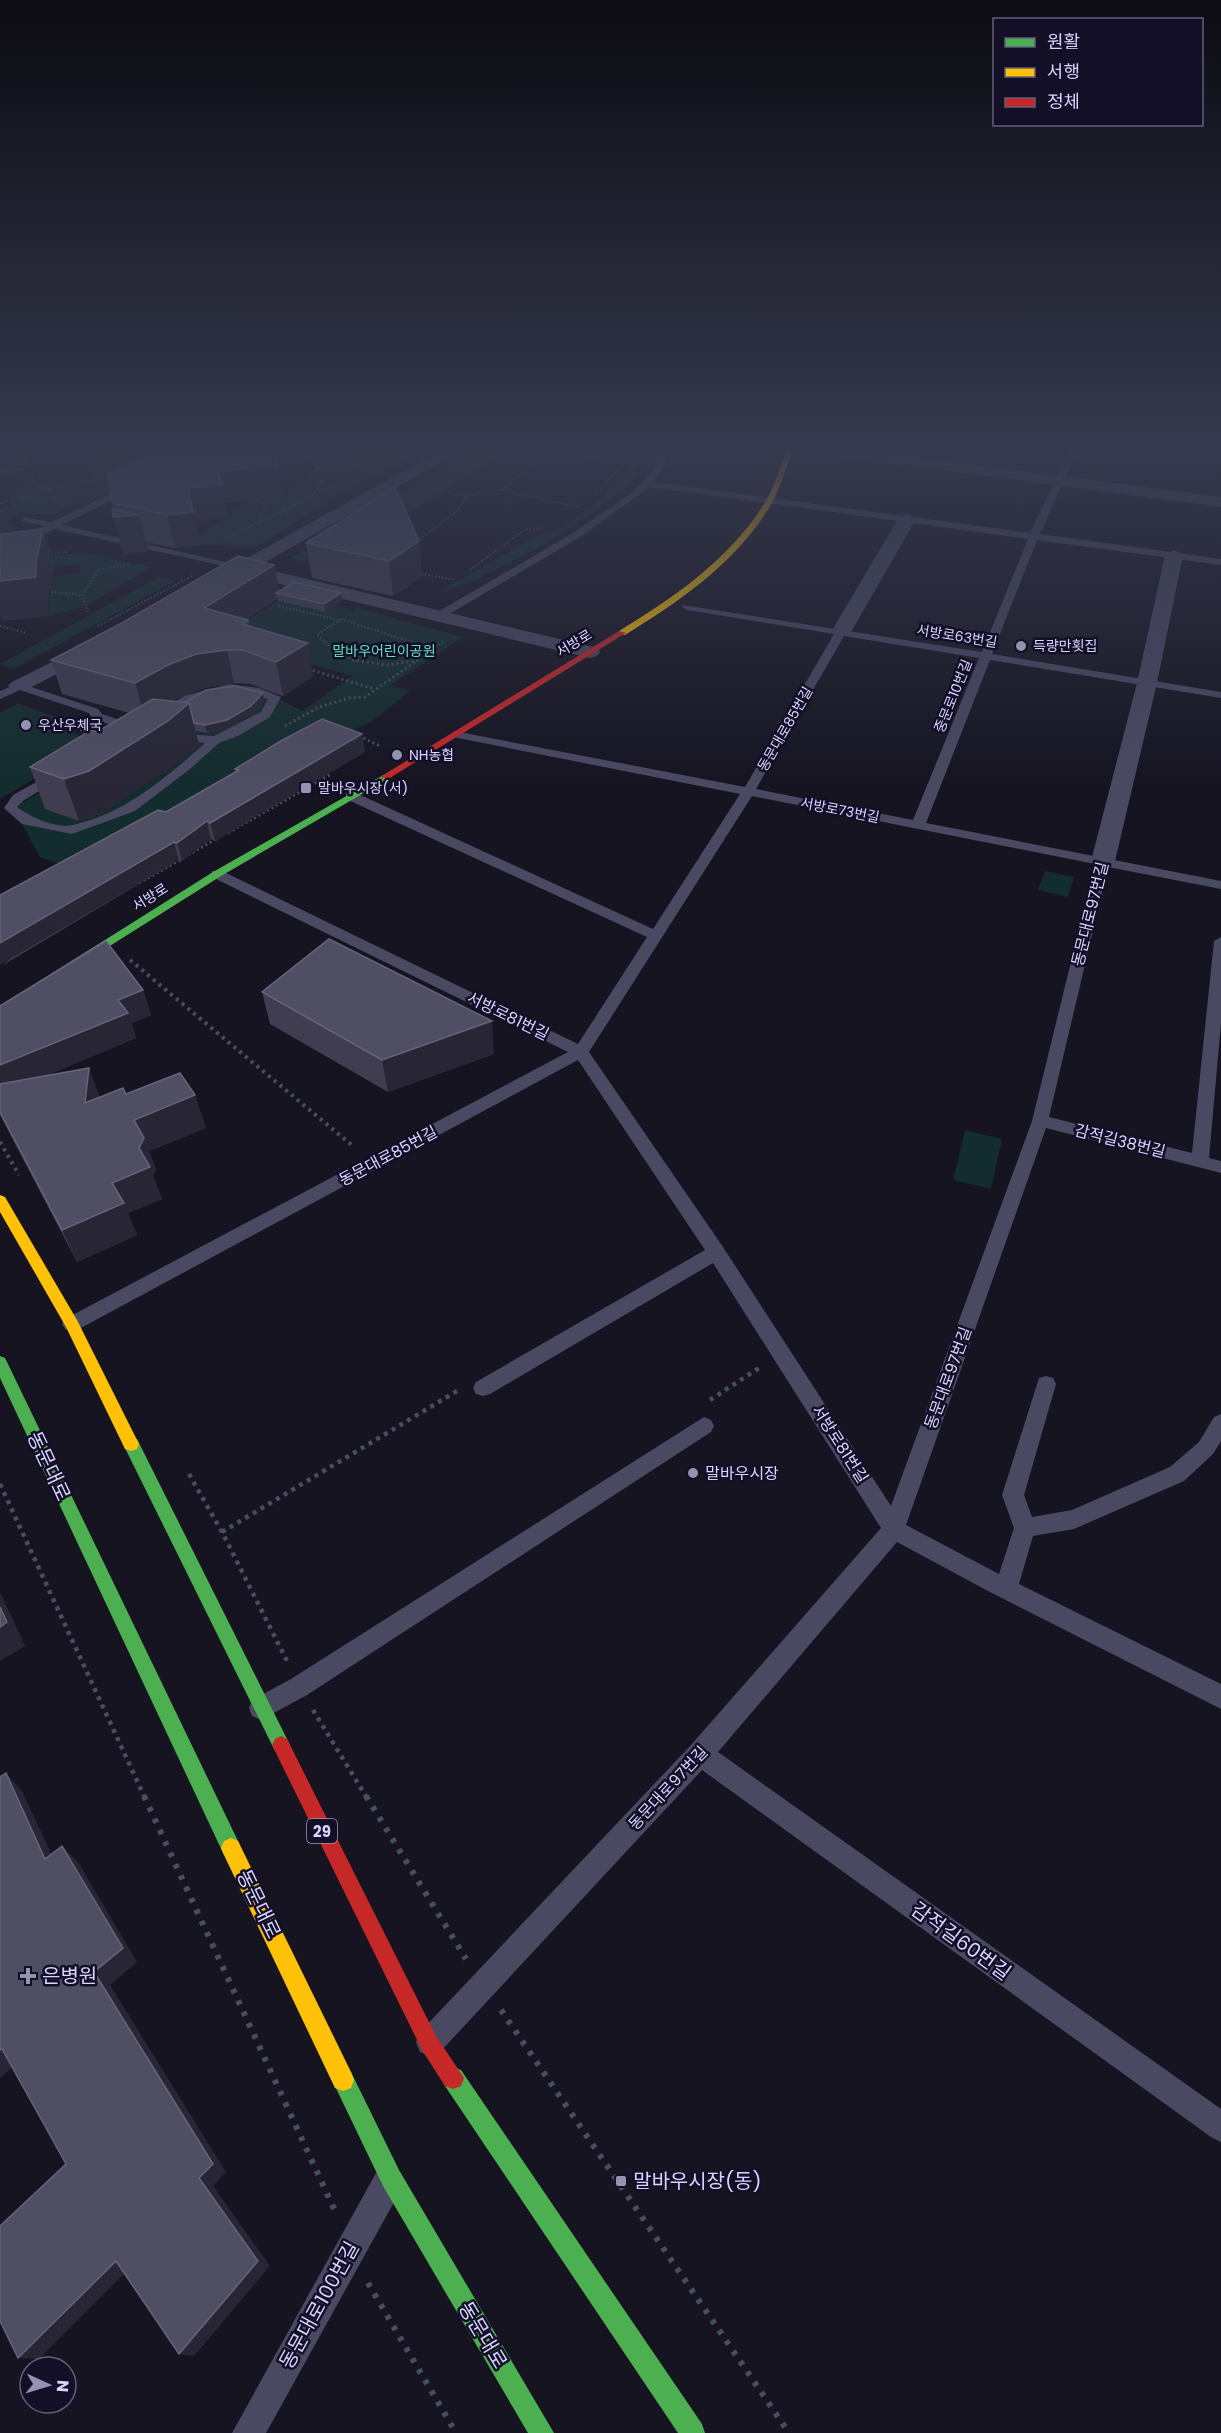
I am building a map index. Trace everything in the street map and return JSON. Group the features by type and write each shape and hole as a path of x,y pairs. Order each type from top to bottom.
{"main road":[{"name":"서방로","path":"0,1011 217,874 458,734 670,604 723,559"},
{"name":"29","path":"0,1200 72,1324 429,2043 693,2433"},
{"name":"동문대로","path":"2,1374 391,2178 542,2433"}],"street":[{"path":"201,590 253,559"},
{"name":"동문대로85번길","path":"842,632 884,559"},
{"name":"동문대로97번길","path":"1103,861 1147,683 1173,559"},
{"path":"237,567 590,652"},
{"path":"19,686 107,640"}],"lane":[{"path":"198,559 237,567"},
{"path":"440,615 473,593 534,559"},
{"name":"중문로10번길","path":"918,825 1025,559"},
{"path":"1198,559 1221,562"},
{"name":"서방로63번길","path":"687,607 1221,695"},
{"name":"동문대로85번길","path":"72,1324 581,1052 654,935 748,792 842,632"},
{"path":"0,700 19,686"},
{"path":"0,696 19,686 94,711 98,717 143,729"},
{"path":"117,737 143,729 196,694 227,686 258,690 275,697 266,714 234,733 214,740 184,738 164,733"},
{"path":"84,729 98,717"},
{"name":"서방로73번길","path":"458,734 1221,885"},
{"path":"64,770 18,798 10,808 27,821 72,830 130,808 186,766 214,740"},
{"path":"351,796 654,935"},
{"name":"동문대로97번길","path":"429,2043 700,1754 894,1529 1040,1121 1103,861"},
{"name":"서방로81번길","path":"217,874 581,1052 716,1252 894,1529 1006,1589 1221,1697"},
{"path":"1200,1161 1221,941"},
{"name":"감적길38번길","path":"1040,1121 1221,1167"},
{"path":"475,1386 716,1252"},
{"path":"1006,1589 1025,1528 1013,1495 1046,1384"},
{"path":"1025,1528 1074,1519 1177,1474 1206,1448 1221,1423"},
{"path":"261,1708 299,1687 704,1426"},
{"name":"감적길60번길","path":"700,1754 1221,2127"},
{"name":"동문대로100번길","path":"248,2433 391,2178"}],"path":[{"path":"464,574 485,559"},
{"path":"82,594 99,570 133,564"},
{"path":"417,572 455,580 448,585"},
{"path":"51,592 82,594"},
{"path":"82,594 88,612"},
{"path":"279,606 340,620 433,649"},
{"path":"348,614 317,635 328,648 364,663 391,667 418,660"},
{"path":"0,626 26,633"},
{"path":"282,728 319,707 349,698 365,697 448,638"},
{"path":"300,667 376,689"},
{"path":"355,735 380,747"},
{"path":"108,943 374,1163"},
{"path":"0,1142 23,1182"},
{"path":"222,1532 475,1386"},
{"path":"188,1472 222,1532 299,1687 484,1985 789,2433"},
{"path":"0,1484 374,2296 456,2433"}],"green space":[{"path":"23,559 109,559 151,567 85,607 48,616 51,577 80,574 80,564 0,572"},
{"path":"293,559 336,559 324,566"},
{"path":"497,559 517,559 472,582 436,593"},
{"path":"159,577 175,581 14,669 0,664"},
{"name":"말바우어린이공원","path":"289,594 353,610 356,608 463,637 391,685 410,691 371,722 60,864 40,857 13,808 200,698 275,697 302,711 352,676 220,638"},
{"path":"18,703 74,724 65,730 97,742 0,799 0,713"},
{"path":"1045,871 1074,877 1068,897 1038,890"},
{"path":"965,1130 1002,1139 991,1189 953,1180"}],"building":[{"path":"0,559 37,559 36,577 0,581"},
{"path":"234,559 248,559 274,565 204,608 248,620 242,624 308,643 276,662 243,650 196,654 168,665 135,683 51,660 120,624"},
{"path":"294,582 341,593 324,604 276,593"},
{"path":"235,686 263,693 251,706 227,720 205,725 194,723 189,703 183,703 206,690"},
{"path":"153,699 189,703 168,721 89,771 64,779 30,767 91,730 97,732"},
{"path":"322,719 362,734 210,823 207,821 177,843 174,842 0,943 0,895 158,810 166,812 239,770 235,769 279,742"},
{"path":"329,939 492,1021 382,1060 262,992"},
{"path":"106,941 143,990 118,1000 128,1013 0,1065 0,1006"},
{"path":"89,1068 85,1103 123,1088 126,1094 180,1073 195,1095 134,1120 144,1138 139,1148 150,1167 112,1183 124,1203 62,1230 0,1112 0,1084"},
{"path":"0,1607 7,1622 0,1627"},
{"path":"6,1773 45,1859 62,1846 123,1948 94,1972 213,2164 199,2178 258,2261 179,2354 116,2261 21,2355 18,2355 18,2358 0,2321 0,2226 66,2164 2,2049 0,2050 0,1777"}],"traffic: fast":[{"path":"0,1011 217,874 385,777"},
{"path":"0,1362 231,1848"},
{"path":"131,1444 281,1745"},
{"path":"453,2078 693,2433"},
{"path":"343,2080 391,2178 542,2433"}],"traffic: slow":[{"path":"622,633 684,592 723,559"},
{"path":"0,1200 72,1324 131,1444"},
{"path":"231,1848 343,2080"}],"traffic: jam":[{"path":"385,777 622,633"},
{"path":"281,1745 429,2043 453,2078"}],"place":[{"name":"득량만횟집","path":"1021,646"},
{"name":"우산우체국","path":"26,725"},
{"name":"NH농협","path":"397,755"},
{"name":"말바우시장(서)","path":"306,788"},
{"name":"말바우시장","path":"693,1473"},
{"name":"은병원","path":"28,1976"},
{"name":"말바우시장(동)","path":"621,2181"}]}
